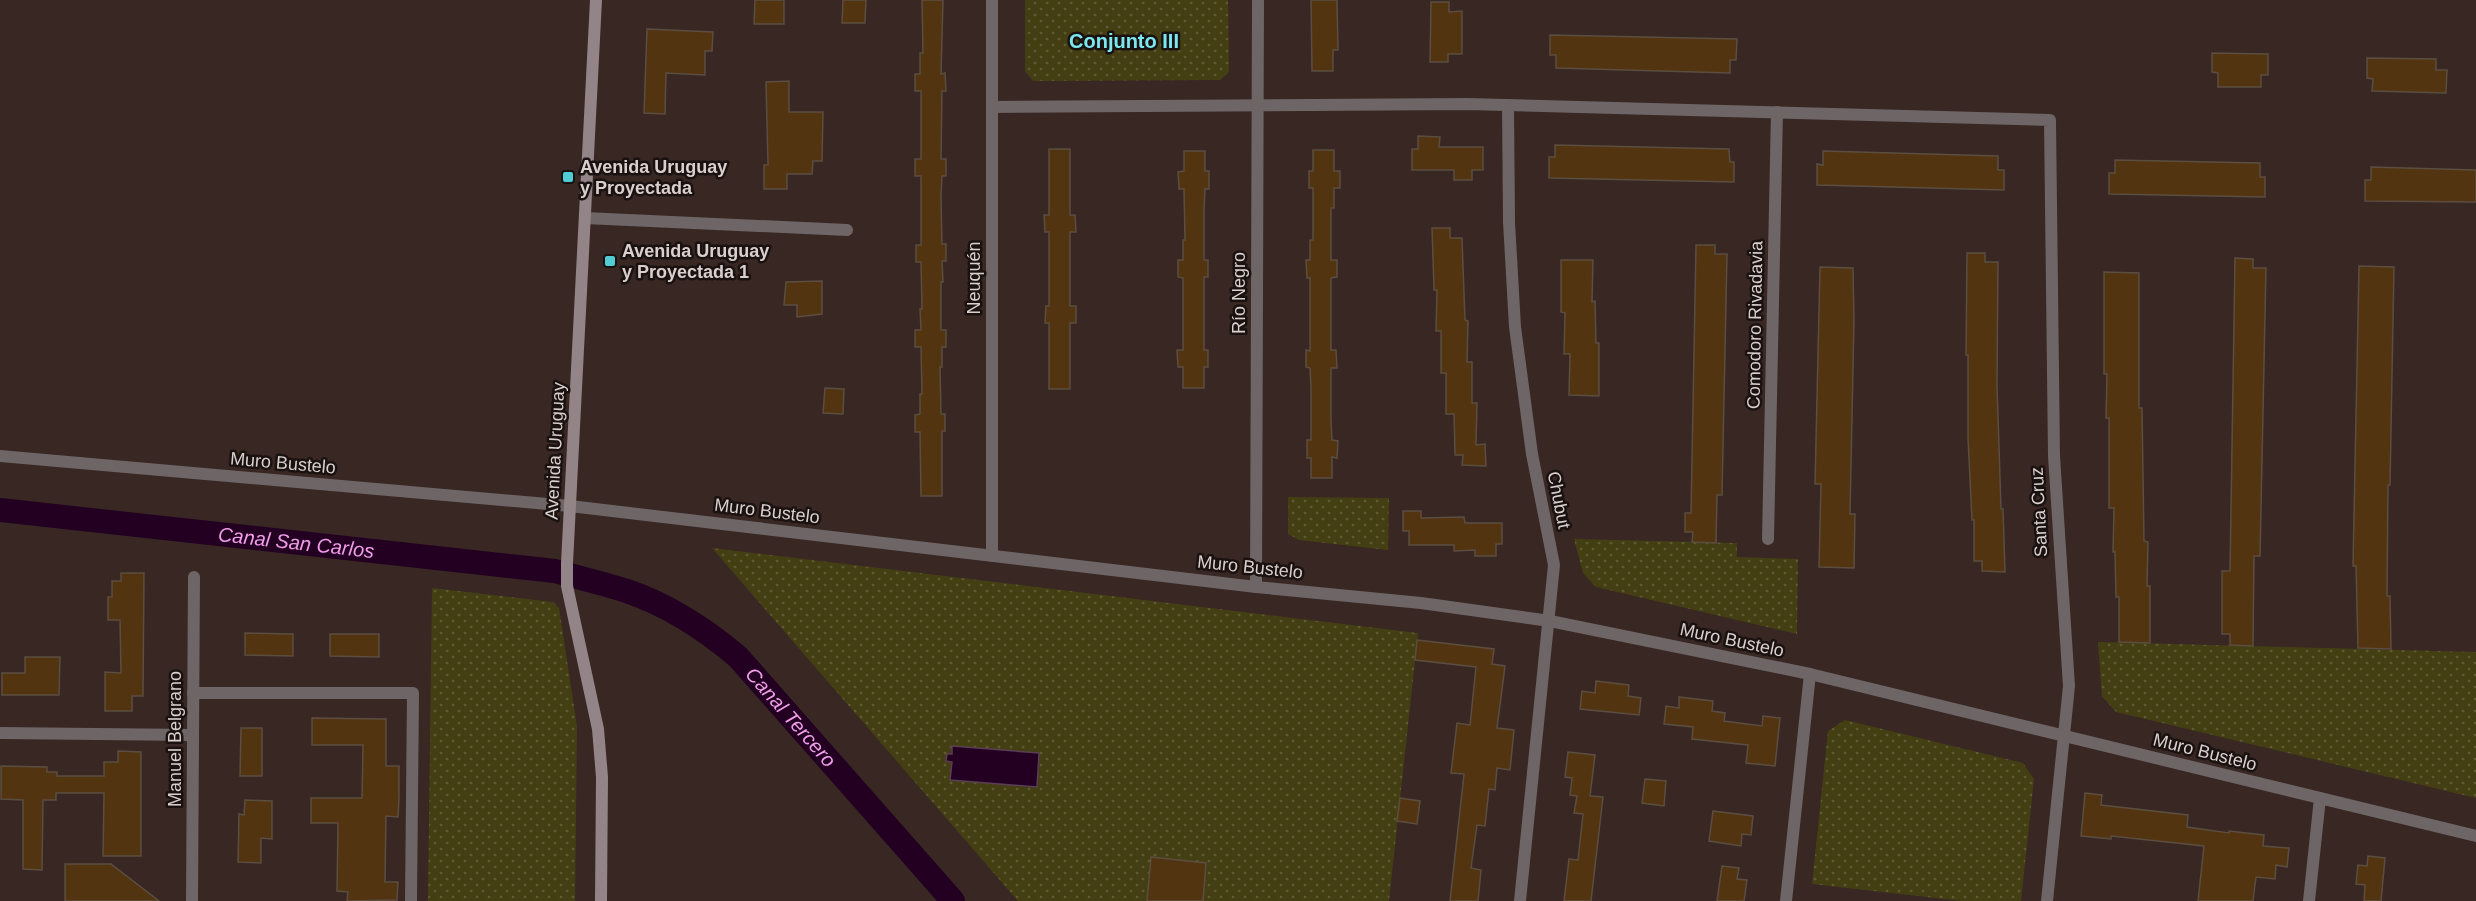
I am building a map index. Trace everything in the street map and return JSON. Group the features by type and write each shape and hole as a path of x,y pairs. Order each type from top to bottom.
{"main road":[{"name":"Avenida Uruguay","path":"596,0 567,586 598,729 602,777 601,901"}],"street":[{"name":"Neuquén","path":"992,0 992,556"},
{"name":"Río Negro","path":"1256,587 1258,0"},
{"path":"992,107 1508,105 1777,112"},
{"name":"Chubut","path":"1508,105 1509,222 1515,327 1532,454 1554,564 1520,901"},
{"name":"Santa Cruz","path":"1777,112 2050,120 2054,456 2068,686 2047,901"},
{"name":"Comodoro Rivadavia","path":"1768,539 1777,112"},
{"path":"585,218 847,230"},
{"name":"Muro Bustelo","path":"0,456 570,506 1256,587 1421,603 1550,621 1810,674 2476,836"},
{"name":"Manuel Belgrano","path":"192,901 194,577"},
{"path":"1786,901 1810,674"},
{"path":"193,693 413,693 411,901"},
{"path":"0,733 193,735"},
{"path":"2309,901 2320,798"}],"shaded area":[{"path":"1025,0 1228,0 1229,72 1220,80 1033,81 1025,71"},
{"path":"1288,497 1389,498 1388,550 1299,540 1288,534"},
{"path":"1574,539 1737,543 1737,557 1798,559 1797,634 1596,587 1583,573"},
{"path":"712,548 1418,633 1389,901 1018,901"},
{"path":"432,588 553,602 559,608 577,726 575,901 428,901"},
{"path":"2098,642 2476,652 2476,798 2116,712 2102,696"},
{"path":"1845,720 2023,763 2034,779 2021,901 1962,901 1812,884 1828,731"},
{"path":"952,746 1039,753 1037,787 950,780 952,762 946,761 947,754 952,754"}],"building":[{"path":"755,0 784,0 784,24 754,24"},
{"path":"843,0 866,0 865,23 842,23"},
{"path":"922,0 943,0 941,74 945,73 946,91 942,91 941,159 946,159 946,176 942,176 941,197 942,244 946,244 946,261 942,261 941,330 946,330 946,347 942,347 942,367 940,367 941,414 945,414 945,431 942,431 942,496 921,496 920,432 915,432 915,415 920,414 920,394 922,394 921,347 915,347 915,330 921,330 920,309 922,309 921,262 916,262 916,245 921,245 921,176 915,176 915,159 921,159 921,91 915,91 915,74 920,74 920,53 923,53"},
{"path":"1311,0 1337,0 1338,50 1333,50 1333,71 1312,71"},
{"path":"1431,2 1449,2 1449,12 1462,11 1462,54 1448,54 1448,62 1430,62"},
{"path":"647,29 713,32 712,51 705,51 705,75 666,73 665,114 644,113"},
{"path":"1550,35 1737,39 1736,60 1730,60 1730,73 1556,68 1556,55 1550,55"},
{"path":"2212,53 2268,54 2268,75 2261,75 2261,87 2218,87 2218,73 2212,72"},
{"path":"2367,58 2436,59 2436,70 2447,70 2446,93 2372,91 2373,79 2367,78"},
{"path":"789,81 789,112 823,112 822,161 813,161 812,174 787,174 787,189 764,189 764,165 768,165 766,82"},
{"path":"1418,136 1440,137 1439,147 1483,147 1483,170 1472,170 1472,180 1454,180 1454,170 1412,170 1412,149 1418,149"},
{"path":"1555,145 1729,149 1730,162 1734,162 1734,182 1549,178 1549,157 1555,157"},
{"path":"1049,149 1070,149 1070,215 1075,215 1076,232 1070,232 1070,306 1076,306 1076,323 1070,323 1070,389 1049,389 1049,323 1045,323 1046,306 1049,306 1049,232 1045,232 1044,215 1049,215"},
{"path":"1313,150 1334,150 1334,171 1340,171 1340,188 1334,188 1334,208 1331,208 1331,260 1337,260 1337,277 1331,278 1331,350 1336,350 1337,368 1331,368 1331,420 1332,440 1338,441 1337,458 1332,457 1332,478 1311,478 1311,458 1307,458 1307,440 1311,440 1311,388 1310,368 1306,367 1306,350 1310,351 1310,278 1307,278 1306,260 1310,260 1310,240 1313,240 1313,188 1309,188 1309,171 1313,171"},
{"path":"1184,151 1205,151 1205,171 1209,171 1209,189 1205,189 1204,209 1204,260 1208,260 1208,277 1204,277 1204,350 1208,350 1208,367 1204,367 1204,388 1183,388 1183,367 1178,367 1177,350 1183,350 1183,278 1178,277 1178,260 1183,260 1183,240 1185,240 1184,189 1179,189 1178,172 1184,171"},
{"path":"1823,151 1998,156 1998,170 2004,170 2004,190 1817,185 1817,164 1823,165"},
{"path":"2115,160 2260,163 2260,177 2265,177 2265,197 2109,194 2109,173 2115,173"},
{"path":"2371,167 2476,170 2476,202 2365,201 2365,180 2371,180"},
{"path":"1432,228 1450,228 1450,238 1462,238 1465,320 1468,321 1467,362 1472,362 1472,403 1477,403 1476,445 1485,444 1486,466 1462,465 1463,455 1455,455 1454,414 1446,414 1446,373 1441,373 1441,331 1436,331 1437,290 1434,290"},
{"path":"1696,245 1715,245 1715,254 1727,254 1722,495 1717,495 1716,543 1692,542 1693,532 1685,532 1685,513 1691,513"},
{"path":"1967,253 1985,253 1985,262 1998,262 1997,385 2005,572 1982,571 1982,561 1974,561 1974,520 1972,520 1968,438 1968,355 1966,355"},
{"path":"2235,258 2253,259 2253,268 2266,268 2260,556 2254,556 2253,646 2230,645 2230,634 2222,634 2222,571 2230,571"},
{"path":"1561,260 1593,260 1592,302 1595,301 1596,343 1599,343 1599,396 1569,395 1570,354 1564,354 1565,313 1561,312"},
{"path":"2359,266 2394,267 2387,596 2390,596 2391,649 2358,648 2356,566 2353,566"},
{"path":"1820,267 1853,268 1850,514 1855,514 1854,568 1819,567 1821,484 1815,484"},
{"path":"2104,272 2139,273 2139,408 2142,408 2144,541 2148,542 2147,586 2150,586 2150,643 2119,642 2119,597 2116,597 2115,552 2113,552 2114,508 2109,508 2109,418 2106,418 2107,374 2104,374"},
{"path":"822,281 822,314 797,317 797,305 784,305 786,282"},
{"path":"825,388 844,389 843,414 823,413"},
{"path":"1403,511 1421,511 1421,518 1464,517 1465,523 1502,523 1502,544 1496,544 1496,556 1475,556 1475,550 1454,551 1454,545 1409,545 1409,531 1403,531"},
{"path":"121,573 144,573 143,696 132,696 132,711 105,711 105,672 121,673 120,620 108,620 108,597 112,597 112,581 121,581"},
{"path":"245,633 293,634 293,656 245,655"},
{"path":"330,634 379,634 379,657 330,656"},
{"path":"1417,640 1494,649 1492,664 1505,666 1497,728 1514,730 1510,770 1497,768 1495,790 1489,789 1485,826 1477,825 1471,868 1481,870 1478,901 1450,901 1464,774 1451,773 1457,723 1470,725 1476,667 1415,660"},
{"path":"25,657 60,657 59,695 2,695 2,673 25,673"},
{"path":"1596,681 1629,685 1628,696 1641,698 1639,715 1580,709 1582,691 1595,693"},
{"path":"1679,697 1713,701 1712,711 1725,713 1724,721 1762,726 1763,716 1780,718 1775,766 1746,763 1748,745 1692,739 1693,727 1664,724 1666,706 1679,708"},
{"path":"312,718 386,719 386,766 399,766 399,799 398,817 386,816 385,882 398,882 397,900 347,901 348,892 337,891 338,823 311,823 311,798 362,798 363,745 312,745"},
{"path":"241,728 262,728 262,776 240,776"},
{"path":"118,751 141,752 141,856 103,856 104,793 56,793 56,800 43,800 42,870 23,869 23,800 1,799 1,766 47,767 47,772 57,772 57,776 104,776 104,762 118,762"},
{"path":"1568,752 1595,755 1590,796 1603,797 1591,901 1564,901 1569,859 1578,860 1583,814 1574,813 1577,796 1570,795 1572,778 1565,777"},
{"path":"1645,779 1666,781 1664,806 1642,803"},
{"path":"2085,793 2102,795 2101,805 2188,815 2187,827 2264,835 2263,846 2289,848 2287,867 2276,865 2275,879 2256,877 2253,901 2198,901 2204,846 2111,836 2111,839 2081,836"},
{"path":"1400,798 1420,801 1417,824 1397,821"},
{"path":"245,800 272,801 272,839 261,838 261,863 238,862 239,814 244,815"},
{"path":"1713,811 1753,816 1751,835 1742,834 1741,846 1709,841"},
{"path":"2368,856 2385,858 2381,901 2364,901 2365,885 2356,884 2358,865 2367,866"},
{"path":"1151,857 1206,863 1203,901 1147,901"},
{"path":"65,864 111,864 159,901 65,901"},
{"path":"1722,866 1739,868 1737,879 1747,880 1744,901 1717,901"}],"waterway":[{"name":"Canal San Carlos","path":"0,510 555,571 618,588 657,603 686,619 738,657 953,901"}],"place":[{"name":"Avenida Uruguay y Proyectada","path":"568,177"},
{"name":"Avenida Uruguay y Proyectada 1","path":"610,261"}],"district":[{"name":"Conjunto III","path":"1124,41"}],"water label":[{"name":"Canal Tercero","path":"791,717"}]}
